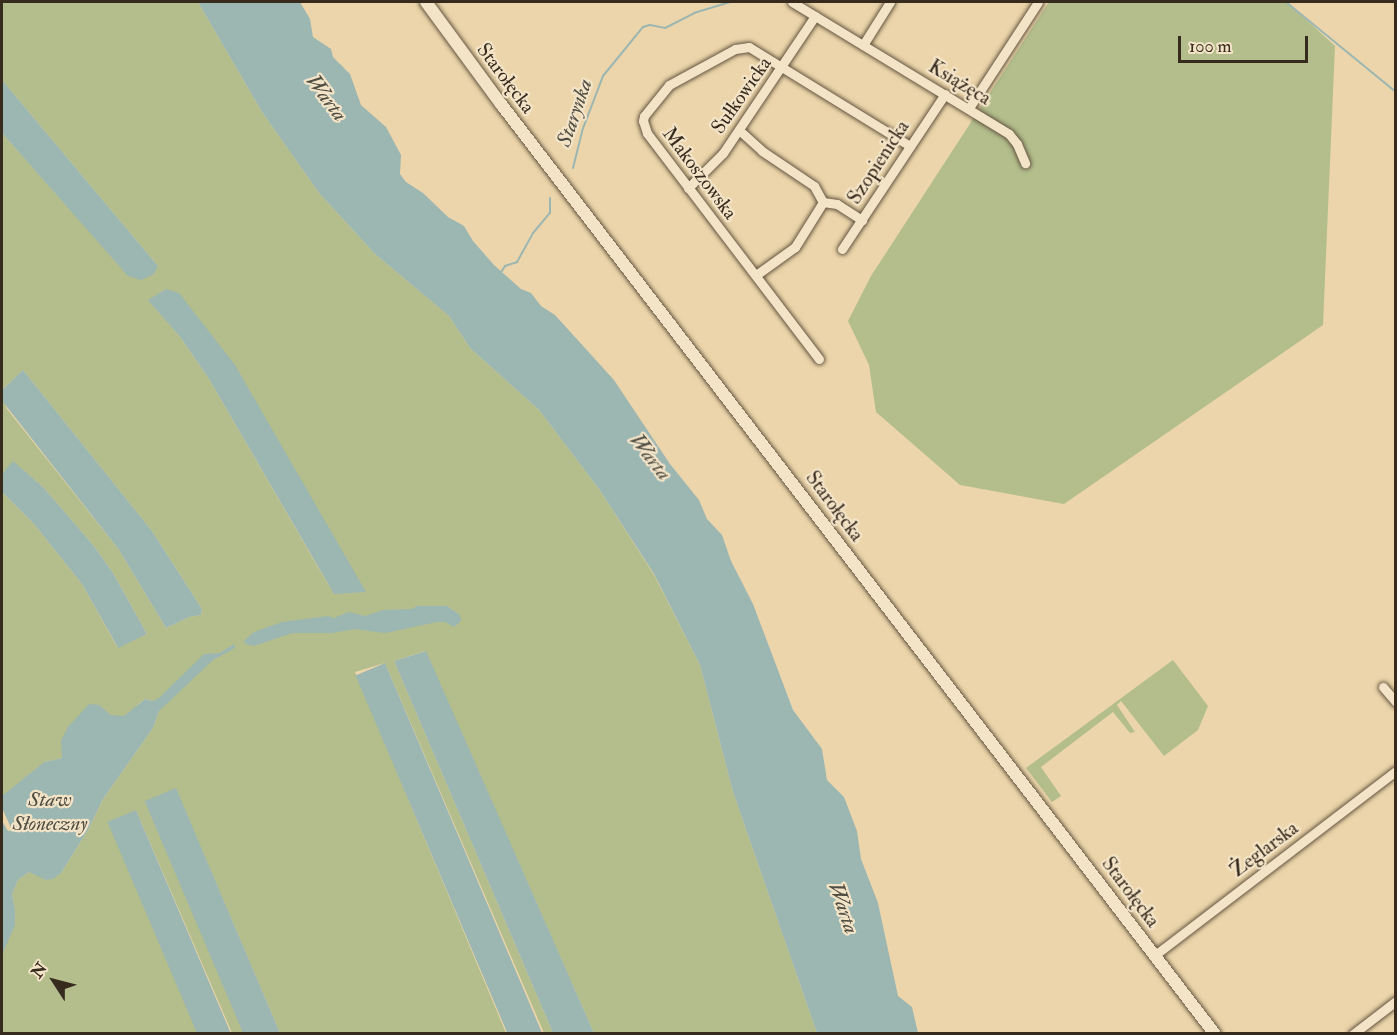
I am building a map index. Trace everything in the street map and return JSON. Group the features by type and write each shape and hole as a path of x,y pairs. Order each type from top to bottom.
{"street":[{"name":"Starołęcka","path":"426,2 501,104 1215,1034"},
{"name":"Książęca","path":"792,2 1009,134 1017,144 1025,163"},
{"path":"863,45 890,2"},
{"path":"969,108 1038,2"},
{"name":"Sułkowicka","path":"688,188 713,164 739,130 815,16"},
{"name":"Makoszowska","path":"819,359 644,127 644,116 669,85 742,47 755,49 910,146"},
{"name":"Szopienicka","path":"842,249 945,93"},
{"path":"739,130 762,151 814,186 823,202"},
{"path":"823,202 837,204 861,220"},
{"path":"756,275 795,247 823,202"},
{"path":"1383,687 1395,702"},
{"name":"Żeglarska","path":"1155,955 1395,771"},
{"path":"1353,1034 1395,1001"}],"green space":[{"path":"2,2 198,2 262,112 319,193 375,254 449,316 470,348 539,410 599,489 654,575 700,665 733,792 817,1033 594,1033 425,651 394,661 553,1033 544,1033 385,663 355,672 506,1033 280,1033 176,789 146,803 244,1033 232,1033 136,810 110,826 200,1033 2,1033 2,955 15,909 12,894 18,880 29,872 61,873 88,830 103,799 153,728 159,711 153,701 145,699 137,705 139,711 63,754 62,758 44,762 2,797 2,492 34,524 82,584 117,647 147,634 113,573 94,546 43,487 13,462 2,474 2,398 7,409 119,550 166,628 189,617 201,615 202,609 152,531 23,370 2,390 2,133 128,275 158,266 2,80","holes":["166,289 333,593 209,379 181,338 149,300"]},
{"path":"1049,2 1287,2 1335,46 1323,325 1064,504 960,485 876,412 869,365 848,321 871,276"},
{"path":"1173,660 1208,706 1198,730 1164,756 1121,701 1117,705 1135,732 1130,733 1113,712 1041,767 1061,796 1052,802 1026,768"}],"water":[{"name":"Warta","path":"198,2 300,2 310,19 313,37 331,49 333,57 350,74 361,105 386,127 401,155 400,174 406,182 423,193 448,217 464,226 473,241 494,265 521,289 531,293 541,306 555,315 614,380 670,464 699,500 707,519 722,535 731,561 753,604 793,710 822,749 827,780 844,797 857,831 861,859 878,903 898,996 912,1007 918,1033 817,1033 733,792 700,665 654,574 599,489 539,410 470,348 449,316 375,254 319,193 262,112"},
{"path":"2,80 158,266 154,274 141,280 128,276 2,133"},
{"path":"166,289 179,293 235,365 366,592 334,594 209,379 181,338 148,300"},
{"path":"23,370 152,531 202,609 201,615 189,617 166,628 119,550 3,402 2,390"},
{"path":"13,461 43,487 94,546 113,573 147,634 118,648 82,584 34,524 2,492 2,474"},
{"path":"417,606 447,606 460,615 461,621 454,627 445,622 437,622 385,633 355,629 332,633 292,633 254,646 244,641 254,632 282,622 328,616 334,618 349,612 365,616 383,610 412,609"},
{"name":"Staw Słoneczny","path":"234,644 235,648 213,660 159,711 153,728 103,799 88,830 61,873 53,879 46,880 29,872 18,880 12,894 15,925 2,955 2,821 8,831 12,830 2,808 2,796 44,762 62,758 61,741 68,727 89,704 99,705 111,715 124,716 145,699 153,701 159,698 204,654 220,653"},
{"path":"426,651 594,1033 553,1033 394,661"},
{"path":"385,663 542,1034 508,1034 356,676"},
{"path":"176,788 280,1033 243,1034 145,801"},
{"path":"136,810 231,1034 197,1034 107,822"}],"waterway":[{"name":"Starynka","path":"573,168 582,131 603,76 643,27 650,25 665,28 694,13 729,2"},
{"name":"Starynka","path":"1286,2 1396,92"},
{"name":"Starynka","path":"500,274 505,266 517,262 533,233 550,213 550,198"}]}
